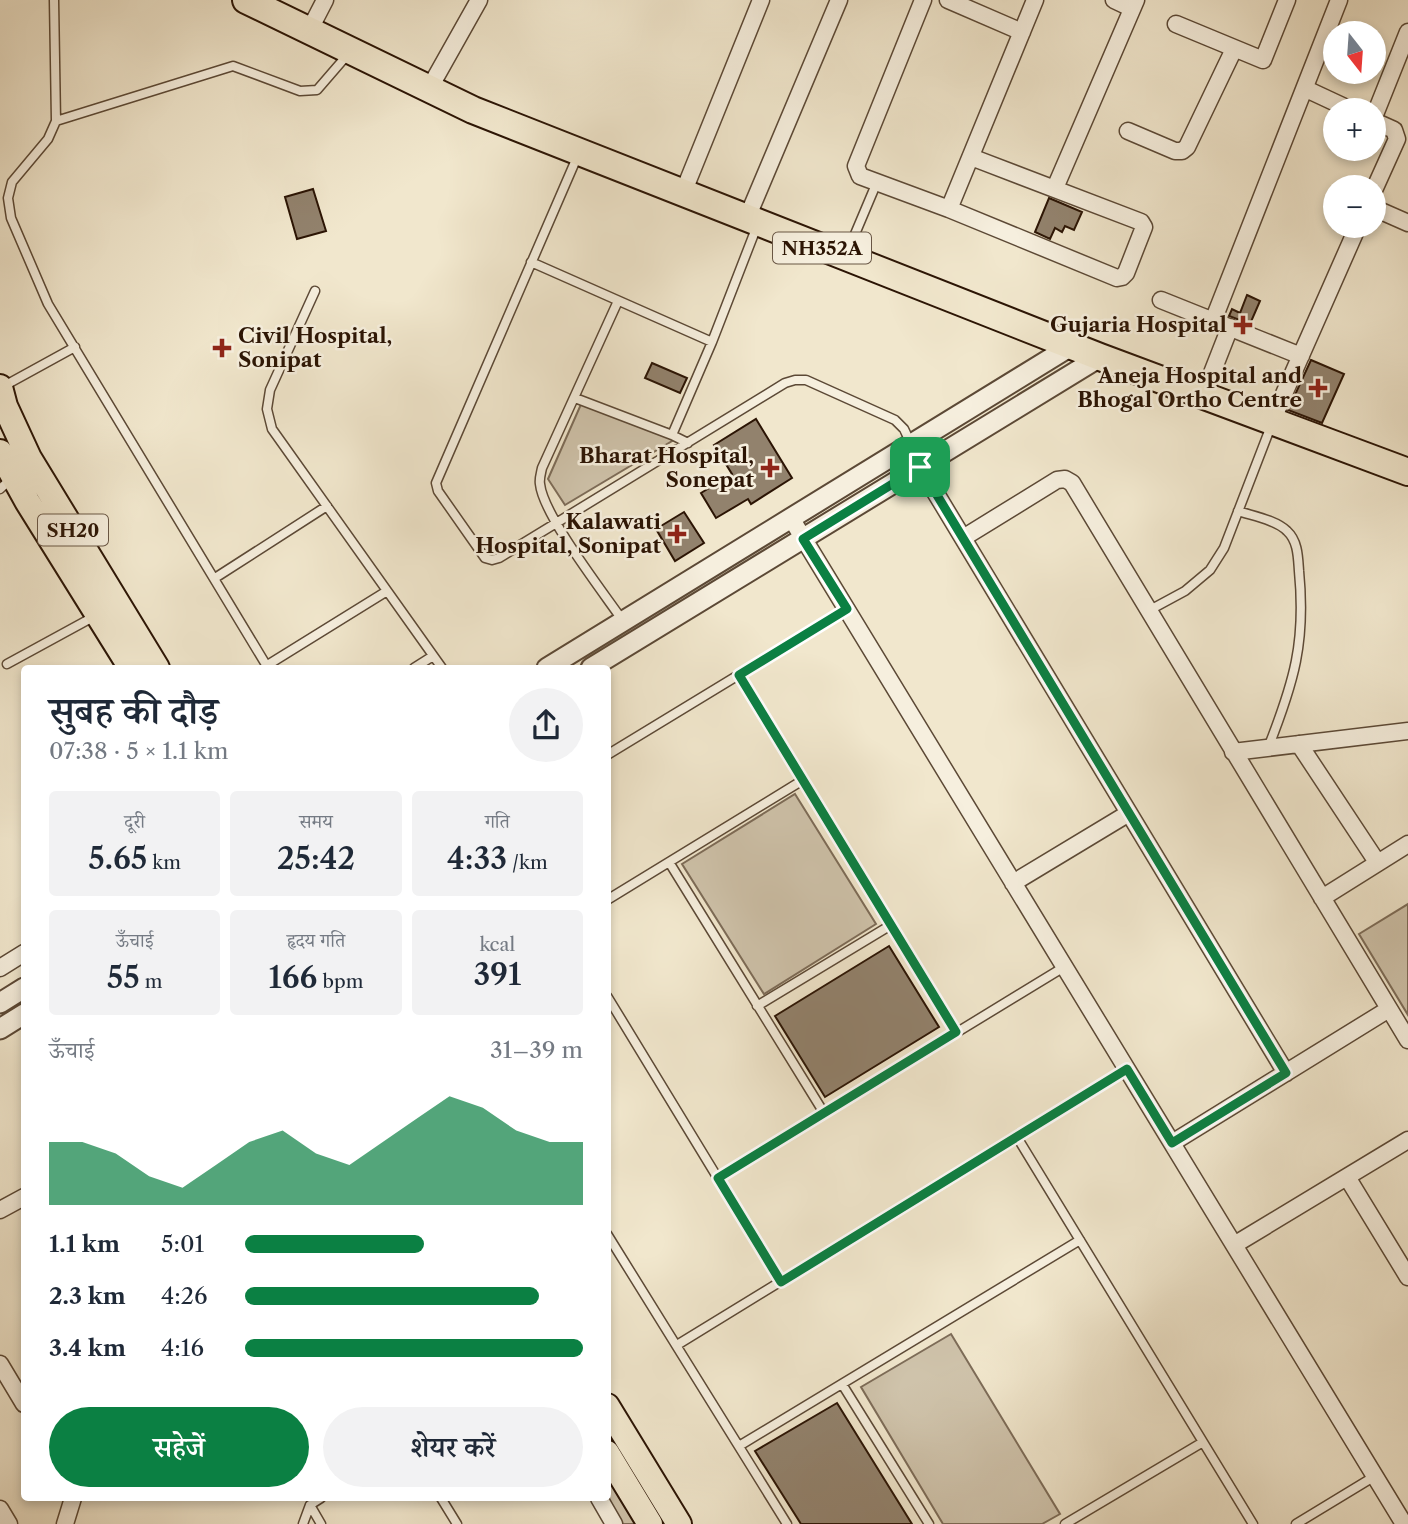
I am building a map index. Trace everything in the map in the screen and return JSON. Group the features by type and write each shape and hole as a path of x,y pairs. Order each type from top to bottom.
{"highway":[{"name":"NH352A","path":"246,0 473,110 1071,346 1408,472"}],"main road":[{"name":"SH20","path":"0,388 5,406 29,458 155,665"},
{"name":"SH20","path":"0,453 7,483 129,665"},
{"path":"611,1413 679,1524"},
{"path":"611,1459 650,1524"}],"street":[{"path":"309,31 325,0"},
{"path":"429,89 479,0"},
{"path":"682,193 761,0"},
{"path":"753,221 839,0"},
{"path":"923,0 856,166 860,176 949,209 1117,278 1126,273 1143,224 971,157"},
{"path":"948,0 1022,32"},
{"path":"949,209 1035,0"},
{"path":"1055,188 1134,4 1114,0"},
{"path":"1176,24 1260,60 1265,58 1287,0"},
{"path":"1213,321 1306,89 1335,1"},
{"path":"1382,98 1408,32"},
{"path":"1128,131 1175,151 1182,151 1187,147 1234,49"},
{"path":"1306,89 1325,98"},
{"path":"1381,175 1397,139 1394,130 1386,126"},
{"path":"1386,213 1408,223"},
{"path":"1272,421 1353,238"},
{"path":"1161,300 1301,356"},
{"path":"1203,396 1230,327"},
{"path":"552,665 1071,346"},
{"path":"596,665 1100,357"},
{"path":"911,444 920,467 1286,1073"},
{"path":"963,538 1057,480 1065,479 1072,483 1408,1040"},
{"path":"791,518 1404,1524"},
{"path":"1233,752 1408,731"},
{"path":"1299,744 1377,862"},
{"path":"1013,883 1129,813"},
{"path":"1322,898 1408,844"},
{"path":"0,968 21,955"},
{"path":"0,1003 21,990"},
{"path":"1172,1143 1389,1009"},
{"path":"0,1028 21,1016"},
{"path":"1234,1245 1408,1140"},
{"path":"1347,1177 1408,1277"},
{"path":"0,1210 21,1199"},
{"path":"0,1364 21,1399"},
{"path":"65,1524 71,1501"},
{"path":"601,1501 614,1524"},
{"path":"0,1509 9,1524"}],"lane":[{"path":"54,0 56,121 48,139 12,182 8,198 11,218 48,304 266,665"},
{"path":"56,121 233,66 300,91 317,90 351,51"},
{"path":"579,152 436,483 438,491 485,558 499,558 785,383 795,380 806,380 895,420 904,429 911,444"},
{"path":"845,257 877,182"},
{"path":"672,435 712,342 753,221"},
{"path":"531,262 712,342"},
{"path":"315,291 270,390 267,409 272,429 440,665"},
{"path":"618,300 542,468 539,482 556,522 623,622"},
{"path":"0,388 75,347"},
{"path":"575,398 688,443"},
{"path":"1148,611 1185,591 1210,570 1224,548 1272,421"},
{"path":"215,578 327,506"},
{"path":"1238,511 1285,528 1293,537 1297,551 1301,635 1294,677 1268,748"},
{"path":"270,665 387,591"},
{"path":"611,753 847,609"},
{"path":"7,664 97,614"},
{"path":"419,665 433,656"},
{"path":"739,675 956,1032"},
{"path":"611,898 803,780"},
{"path":"668,862 824,1113"},
{"path":"757,1006 891,925"},
{"path":"718,1178 1064,967"},
{"path":"611,1003 781,1282"},
{"path":"677,1346 1127,1069"},
{"path":"1017,1136 1253,1524"},
{"path":"611,1240 787,1524"},
{"path":"739,1446 1080,1240"},
{"path":"842,1384 929,1524"},
{"path":"1065,1524 1203,1442"},
{"path":"1296,1524 1375,1476"},
{"path":"303,1524 310,1505 316,1501"},
{"path":"443,1501 457,1524"},
{"path":"310,1505 321,1524"}],"shaded area":[{"path":"582,402 669,429 672,441 565,505 548,479"},
{"path":"795,794 876,924 764,994 682,864"},
{"path":"1408,904 1408,1015 1359,934"},
{"path":"951,1334 1060,1514 1042,1524 943,1524 861,1387"},
{"path":"611,1471 643,1524 622,1524 609,1501 611,1501"}],"building":[{"path":"313,189 326,231 297,239 285,197"},
{"path":"1049,198 1082,212 1074,230 1065,226 1062,232 1055,228 1050,239 1035,232"},
{"path":"1247,295 1260,301 1250,324 1229,316 1232,309 1240,313"},
{"path":"1311,360 1344,374 1322,423 1288,410"},
{"path":"652,363 687,378 680,393 645,378"},
{"path":"756,419 792,478 751,504 748,499 716,518 701,493 732,474 714,445"},
{"path":"684,512 704,543 675,561 656,529"},
{"path":"889,946 939,1027 825,1097 775,1016"},
{"path":"837,1403 912,1524 801,1524 755,1451"}],"place":[{"name":"Gujaria Hospital","path":"1243,325"},
{"name":"Civil Hospital, Sonipat","path":"222,348"},
{"name":"Aneja Hospital and Bhogal Ortho Centre","path":"1318,388"},
{"name":"Bharat Hospital, Sonepat","path":"770,468"},
{"name":"Kalawati Hospital, Sonipat","path":"677,534"}],"route":[{"path":"920,467 1286,1073 1172,1143 1127,1069 781,1282 718,1178 956,1032 739,675 847,609 803,539 920,467"}]}
